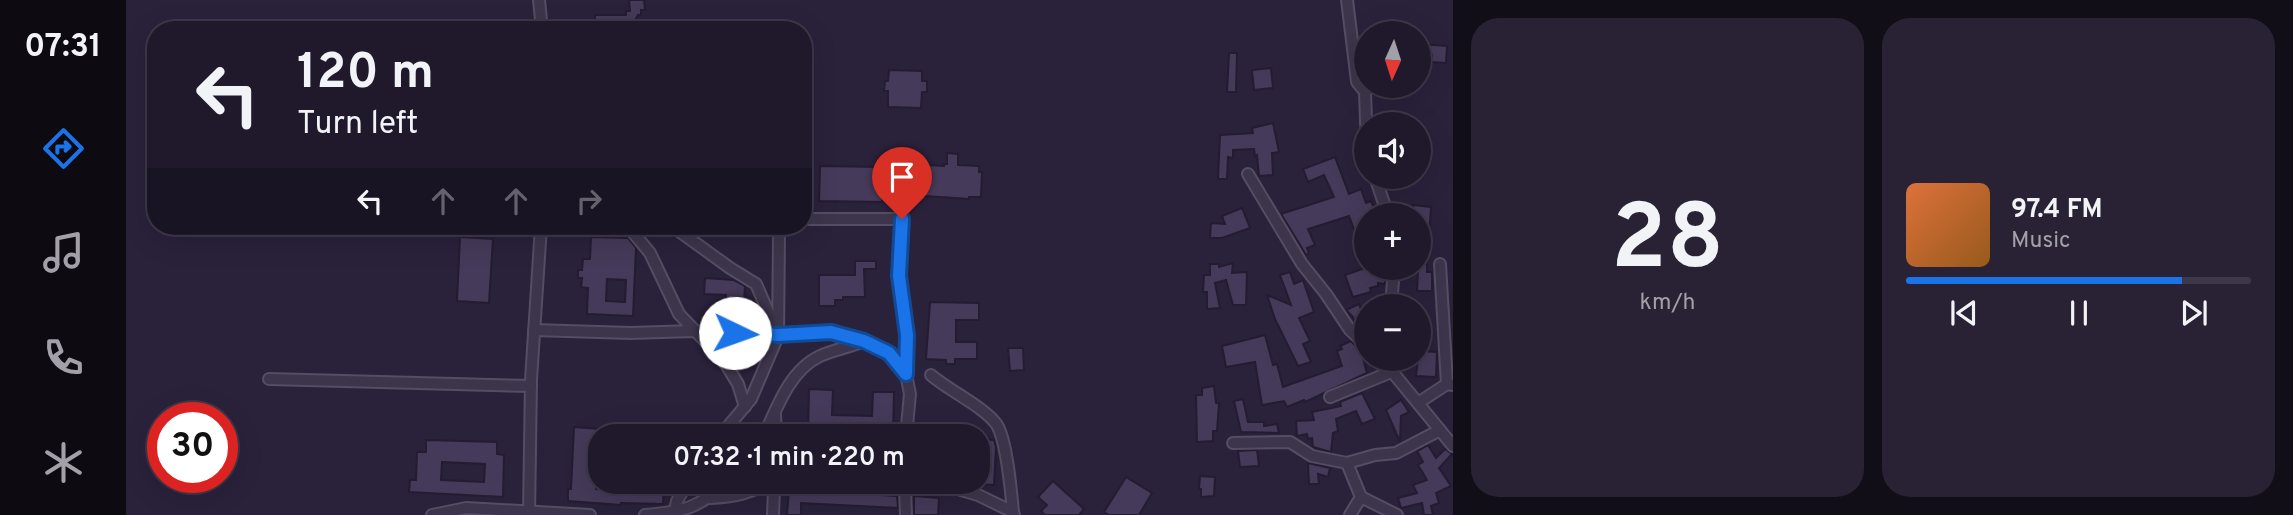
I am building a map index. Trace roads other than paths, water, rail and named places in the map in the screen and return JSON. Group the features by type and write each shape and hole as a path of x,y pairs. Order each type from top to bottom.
{"street":[{"path":"540,0 541,21"},
{"path":"1347,0 1357,82 1365,92 1366,112"},
{"path":"1248,174 1302,264 1354,334"},
{"path":"812,219 902,219 899,276 907,335 906,374 910,394 907,424"},
{"path":"529,513 531,386 540,235"},
{"path":"635,235 650,253 679,314 724,361 738,384 744,407"},
{"path":"683,235 756,284 778,335"},
{"path":"730,424 751,399 778,335 779,235"},
{"path":"1418,403 1450,385 1440,264"},
{"path":"534,330 631,333 693,331 778,335 831,332 864,341 889,353 906,374"},
{"path":"770,424 798,372 818,356 864,341"},
{"path":"1330,397 1372,371"},
{"path":"1392,371 1453,446"},
{"path":"931,375 997,425 1014,514"},
{"path":"269,379 531,386"},
{"path":"775,412 776,424"},
{"path":"1233,443 1290,442 1312,456 1348,463 1375,454 1396,453 1440,430"},
{"path":"1348,463 1361,497 1397,515"},
{"path":"674,514 681,494"},
{"path":"645,515 674,514 688,510 714,494"},
{"path":"710,498 745,494"},
{"path":"773,515 774,494"},
{"path":"905,494 906,515"},
{"path":"975,494 1014,514"},
{"path":"1350,515 1361,497"},
{"path":"432,515 466,508 590,515"}]}
